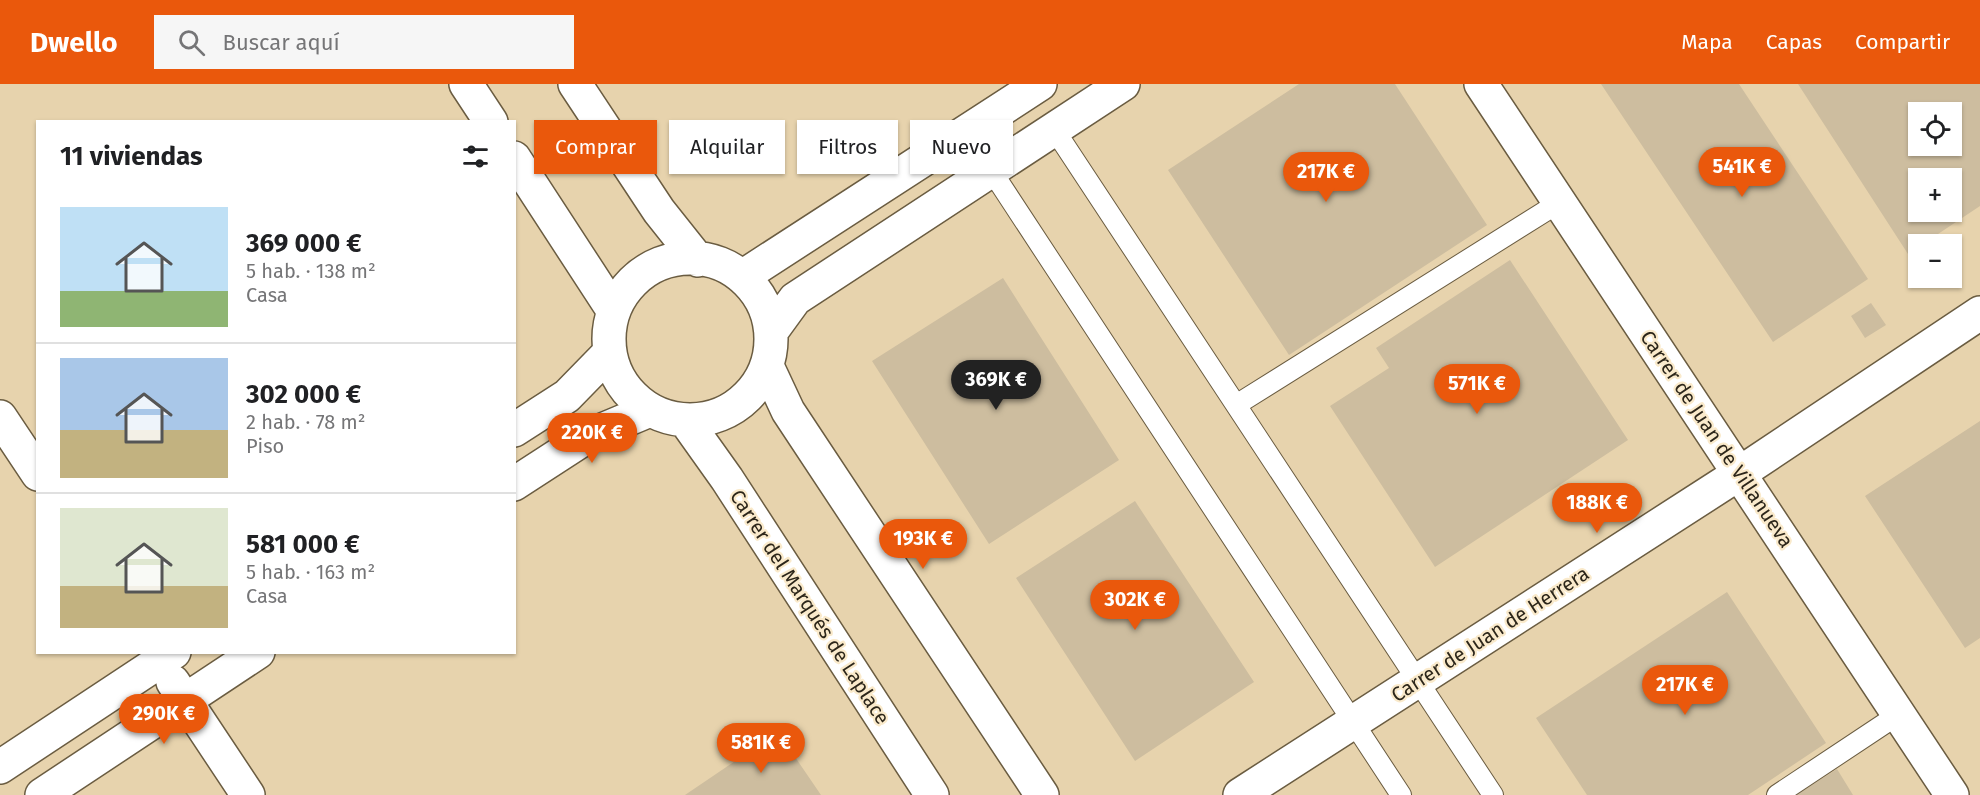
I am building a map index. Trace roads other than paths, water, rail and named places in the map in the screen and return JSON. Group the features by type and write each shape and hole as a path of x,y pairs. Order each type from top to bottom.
{"street":[{"path":"466,84 489,120"},
{"path":"575,84 659,211 698,260"},
{"path":"742,277 1040,84"},
{"path":"1013,156 1123,84"},
{"name":"Carrer de Juan de Villanueva","path":"1481,84 1952,795"},
{"path":"516,161 613,309"},
{"path":"771,332 795,299 985,174"},
{"path":"683,258 719,263 742,277 760,298 771,332 767,366 752,392 735,408 697,421 666,418 637,402 620,383 609,353 613,309 627,286 651,267 683,258"},
{"name":"Carrer de Juan de Herrera","path":"1240,795 1740,473 1980,313"},
{"path":"516,429 567,396 609,353"},
{"path":"767,366 792,418 1042,795"},
{"path":"516,483 588,436 650,410"},
{"path":"0,417 36,471"},
{"name":"Carrer del Marqués de Laplace","path":"685,420 727,479 932,795"},
{"path":"42,795 255,654"},
{"path":"0,767 163,656 186,700 248,795"}],"lane":[{"path":"1054,129 1492,795"},
{"path":"994,174 1401,795"},
{"path":"1236,405 1560,202"},
{"path":"1777,795 1899,714"}]}
